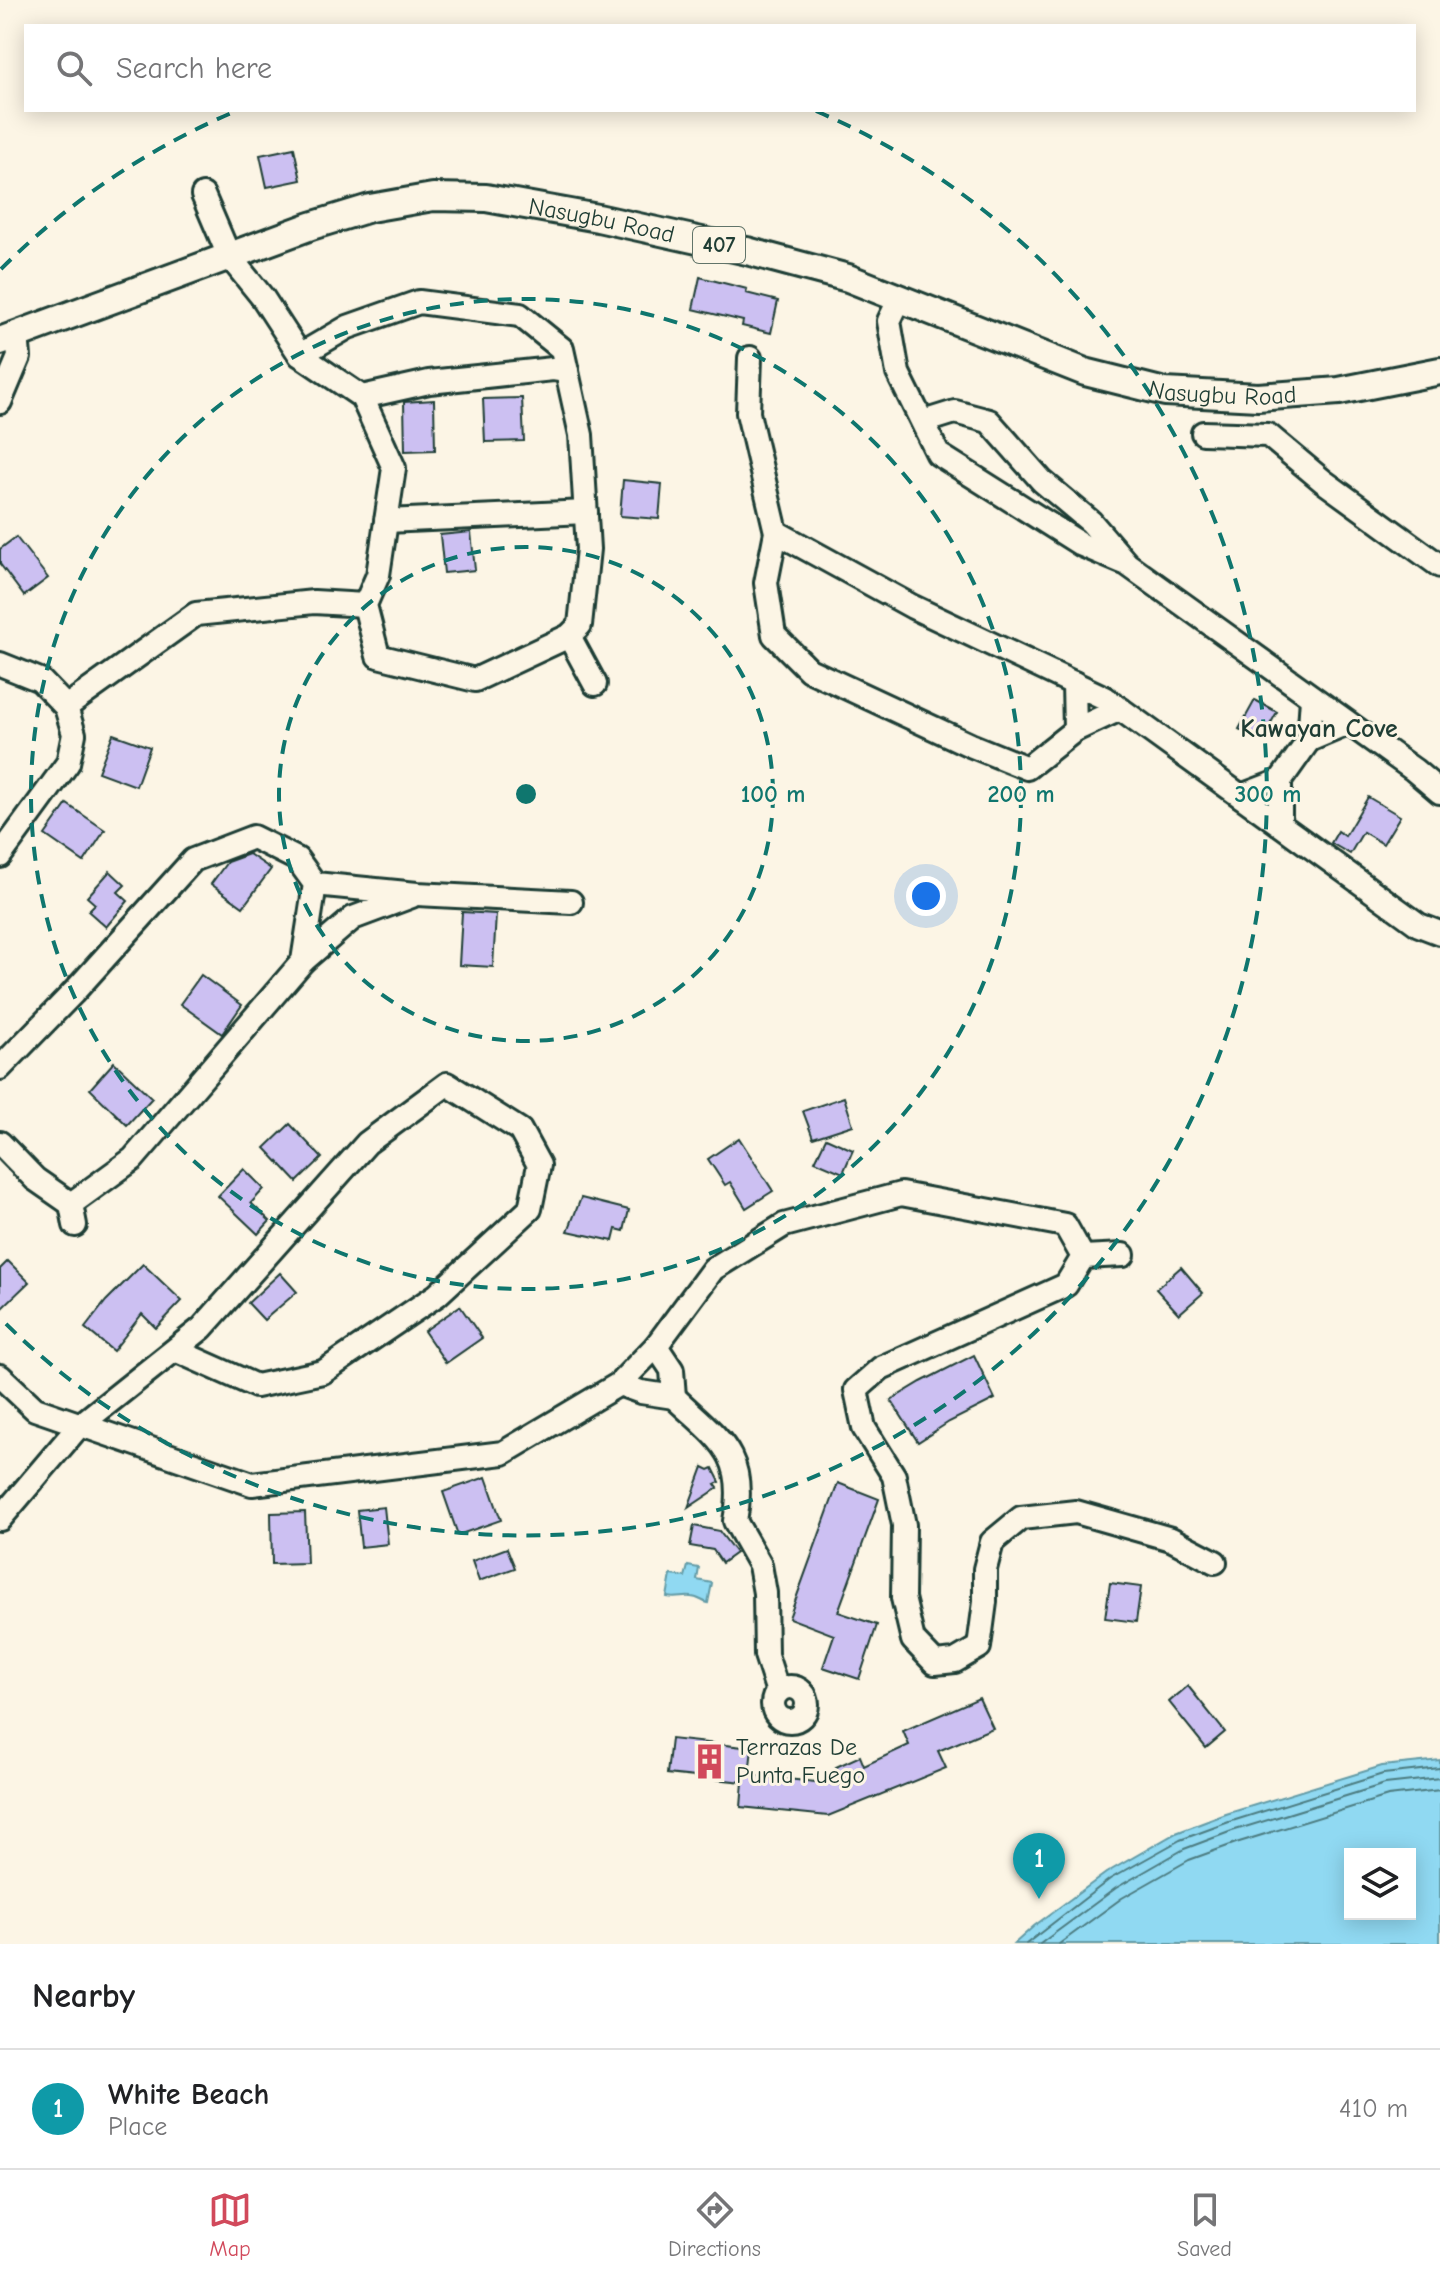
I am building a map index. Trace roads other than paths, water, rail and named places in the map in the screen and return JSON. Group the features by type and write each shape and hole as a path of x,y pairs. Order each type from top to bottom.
{"main road":[{"name":"Nasugbu Road","path":"8,338 229,256 370,208 433,197 486,198 598,218 747,251 848,278 1085,372 1165,392 1258,397 1339,391 1440,371"}],"street":[{"path":"203,195 229,256 263,298 300,355 362,397 394,468 378,575 365,605 378,656 475,680 569,636 580,625 588,549 581,435 562,349 520,315 419,302 348,327 300,355"},
{"path":"900,298 889,321 898,373 938,454 1082,545 1127,564 1414,770 1440,792"},
{"path":"0,402 19,357 8,338"},
{"path":"750,358 748,413 776,532 766,583 774,635 809,670 1027,768 1075,730 1120,709"},
{"path":"362,397 429,382 553,369 567,371"},
{"path":"923,422 955,412 989,421 1042,481 1091,522 1127,564"},
{"path":"1203,433 1268,435 1323,481 1440,566"},
{"path":"1026,510 1042,481"},
{"path":"386,521 586,512"},
{"path":"776,532 913,607 1105,698 1419,925 1440,933"},
{"path":"66,707 196,614 314,602 365,605"},
{"path":"569,636 595,684"},
{"path":"0,664 40,680 66,707 74,734 68,763 0,856"},
{"path":"1074,683 1075,730"},
{"path":"1241,796 1280,781 1309,740 1312,698"},
{"path":"1309,740 1347,724"},
{"path":"1414,770 1440,777"},
{"path":"1280,781 1280,824"},
{"path":"0,1068 73,993 193,860 253,837 297,859 315,884 303,961"},
{"path":"315,884 417,894 571,902"},
{"path":"0,1143 73,1214 133,1159 303,961 353,918 417,894"},
{"path":"0,1519 79,1426 202,1328 367,1143 447,1084 520,1130 539,1165 530,1209 437,1295 323,1372 256,1386 175,1350"},
{"path":"0,1376 35,1409 252,1484 503,1453 619,1384 656,1346 713,1269 784,1225 901,1194 1065,1225 1083,1257"},
{"path":"1083,1257 1123,1255"},
{"path":"1083,1257 1066,1285 881,1368 856,1390 864,1428 894,1476 904,1525 903,1598 913,1640 935,1663 955,1661 979,1647 985,1602 985,1569 992,1542 1021,1518 1076,1512 1171,1539 1215,1562"},
{"path":"656,1346 672,1370 674,1397"},
{"path":"619,1384 641,1392 674,1397 717,1437 733,1458 740,1494 735,1521 760,1565 765,1593 766,1655 778,1692"}],"water":[{"path":"688,1566 699,1568 697,1580 712,1583 708,1603 693,1597 667,1597 671,1575 685,1577"},
{"path":"1440,1760 1440,1944 1014,1944 1106,1873 1176,1833 1226,1814 1382,1766"}],"place":[{"name":"Terrazas De Punta Fuego","path":"710,1761"},
{"name":"White Beach","path":"1039,1899"}],"district":[{"name":"Kawayan Cove","path":"1319,729"}]}
